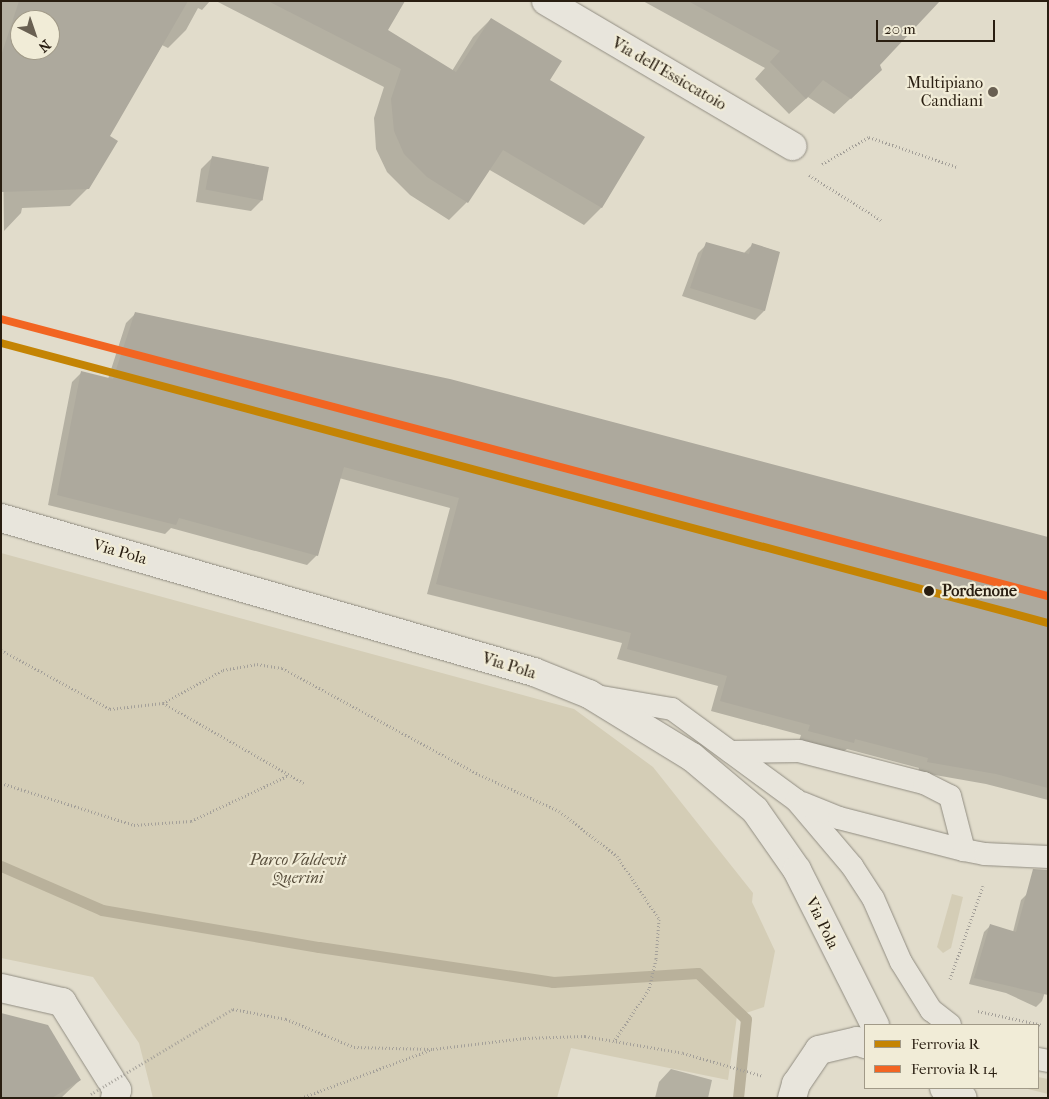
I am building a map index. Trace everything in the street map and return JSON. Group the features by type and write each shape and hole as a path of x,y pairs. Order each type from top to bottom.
{"main road":[{"name":"Via dell'Essiccatoio","path":"546,1 792,146"},
{"name":"Via Pola","path":"1,518 534,672 589,694 692,757 755,810 797,870 868,1024"},
{"path":"1,988 62,1002 117,1090 103,1096"},
{"path":"792,1098 796,1084 819,1050 857,1041 864,1036"},
{"path":"946,1089 963,1098"}],"lane":[{"path":"589,694 672,709 796,800 852,866 874,898 901,962 926,1002 949,1024"},
{"path":"731,752 799,751 924,783 950,796 964,850"},
{"path":"796,800 839,818 964,850 985,854 1048,857"}],"path":[{"path":"882,221 807,174 869,137 957,166"},
{"path":"1,650 110,709 163,703 223,670 256,664 282,668 476,773 559,811 617,856 659,919 656,959 649,989 614,1042"},
{"path":"163,703 304,783"},
{"path":"1,782 134,825 191,821 289,775"},
{"path":"926,1002 946,990 987,876"},
{"path":"103,1096 233,1008 286,1019 354,1047 433,1049 526,1038 586,1036 683,1053 761,1076"},
{"path":"972,1010 1038,1024"},
{"path":"301,1098 433,1049"}],"green space":[{"name":"Parco Valdevit Querini","path":"1,553 574,709 653,767 753,893 752,902 775,951 764,1007 737,1016 728,1080 571,1048 557,1098 153,1098 139,1043 93,977 1,958"},
{"path":"952,894 963,897 951,948 943,953 937,947"},
{"path":"1039,1077 1048,1079 1048,1094 1028,1089 1039,1089"}],"building":[{"path":"19,1 188,1 110,136 118,141 89,189 1,192 1,56 10,28 10,60 60,60 60,10 16,10"},
{"path":"268,1 405,1 388,30 456,72 491,18 562,61 550,80 645,137 602,208 503,150 468,203 427,177 404,154 394,131 391,99 401,69"},
{"path":"688,1 940,1 880,65 882,70 851,99 823,80 806,99 770,62 780,51"},
{"path":"212,156 269,167 262,200 206,189"},
{"path":"706,242 749,254 752,243 780,252 765,311 690,288"},
{"path":"135,312 450,379 1048,537 1048,788 996,774 927,762 928,758 855,739 854,743 808,731 810,725 720,701 727,676 627,649 631,633 436,584 459,498 344,467 318,556 179,518 176,525 57,495 81,371 113,379"},
{"path":"1033,869 1048,870 1048,995 974,978 990,924 1016,932"},
{"path":"1,1013 48,1025 81,1080 52,1098 1,1098"}],"waterway":[{"path":"1,866 102,910 319,947 553,982 698,973 746,1019 738,1098"}],"rail line":[{"name":"R","path":"1,343 1048,623"}],"transit line":[{"path":"1,319 1048,596"}],"place":[{"name":"Multipiano Candiani","path":"993,92"},
{"name":"Pordenone","path":"929,591"}]}
